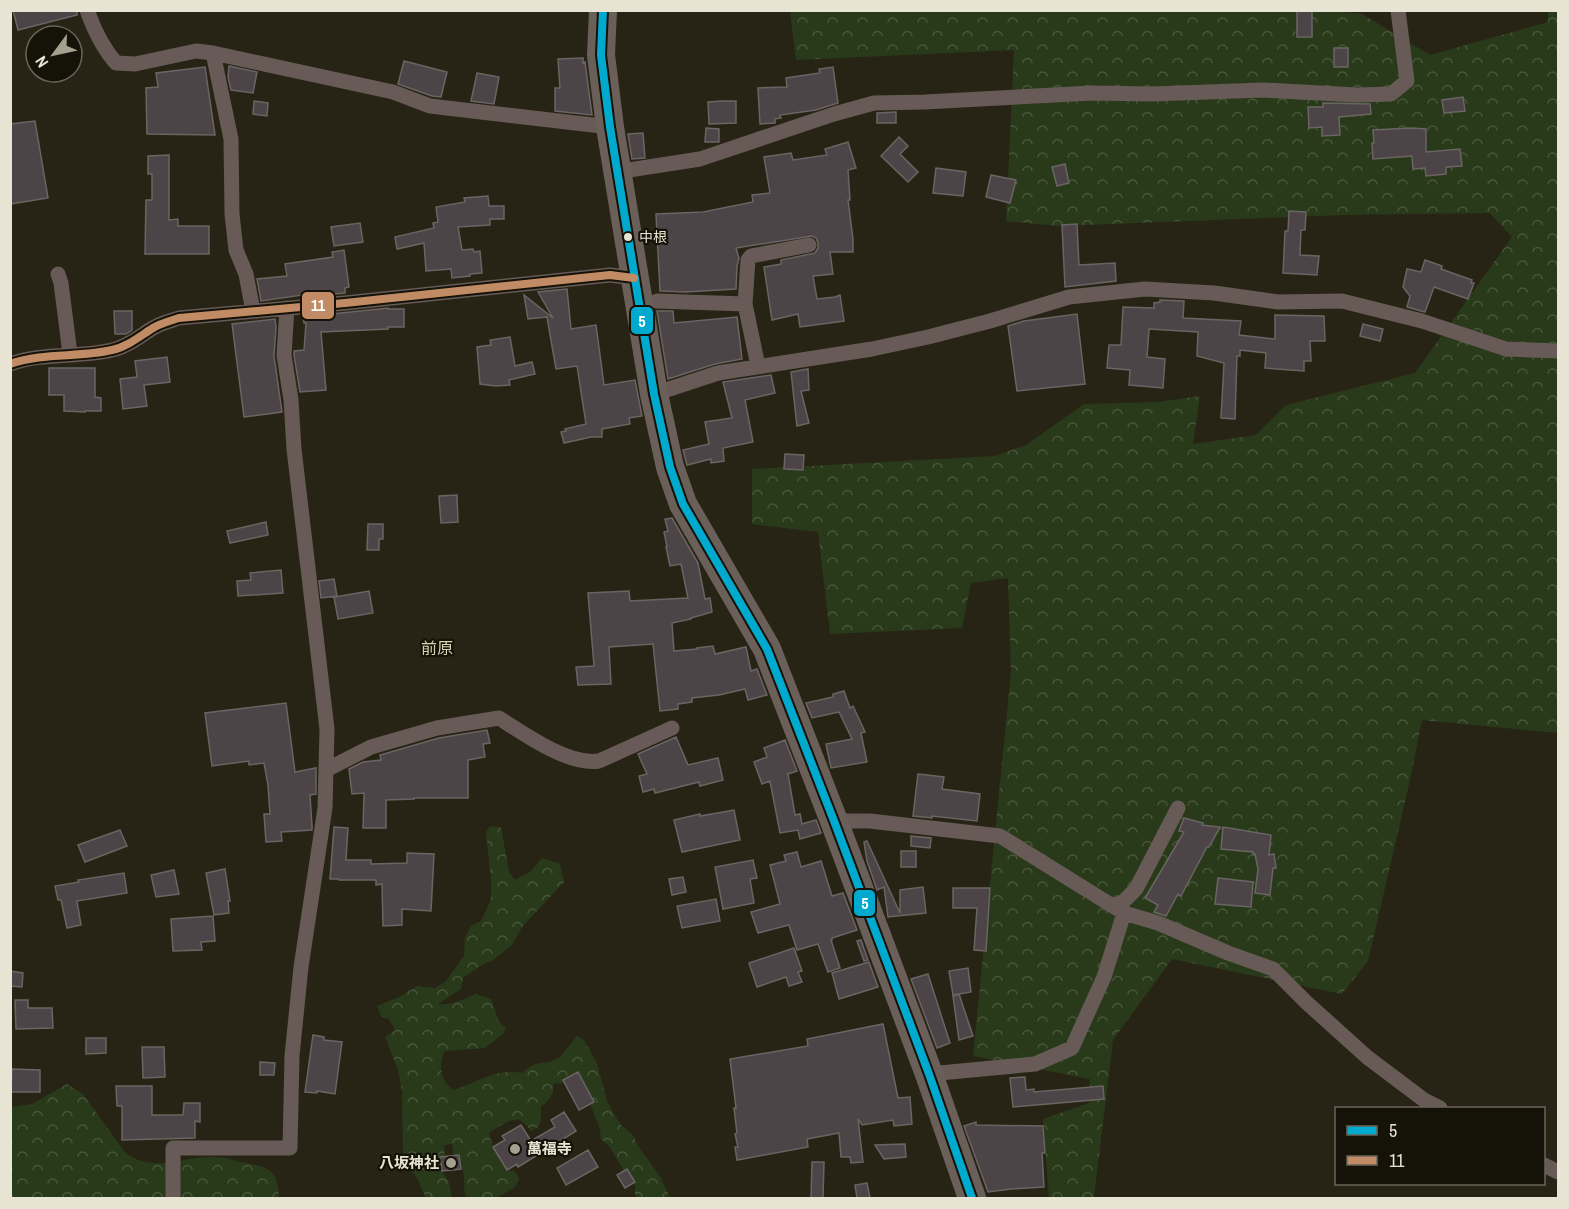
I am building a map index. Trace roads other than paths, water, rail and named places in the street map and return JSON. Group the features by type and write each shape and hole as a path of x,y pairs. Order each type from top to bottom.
{"highway":[{"path":"603,10 601,55 616,172 654,394 670,467 683,504 767,650 929,1074 972,1198"}],"street":[{"path":"87,10 94,31 116,63 135,64 196,51 213,53 393,92 430,106 610,127"},
{"path":"616,172 700,159 823,117 873,103 936,102 1092,93 1152,94 1263,90 1357,95 1391,94 1407,81 1398,10"},
{"path":"213,53 231,139 232,214 236,250 246,274 253,311"},
{"path":"758,366 745,304 747,260 751,256 809,245"},
{"path":"58,274 70,354"},
{"path":"10,364 57,354 94,353 115,349 155,326 179,318 610,275 633,278"},
{"path":"654,394 718,373 872,349 928,337 1069,297 1145,289 1214,293 1278,302 1342,301 1422,321 1506,349 1558,351"},
{"path":"657,301 745,304"},
{"path":"173,1198 173,1148 290,1148 293,1045 301,967 325,808 327,729 294,449 291,400 284,355 286,308"},
{"path":"326,770 371,747 437,728 499,718 568,758 592,762 672,728"},
{"path":"929,1074 1035,1064 1072,1048 1104,977 1119,909 1136,889 1178,808"},
{"path":"834,821 870,821 1000,836 1119,909 1158,923 1228,954 1273,969 1366,1058 1424,1100 1438,1107"}],"place":[{"name":"中根","path":"628,237"},
{"name":"萬福寺","path":"515,1149"},
{"name":"八坂神社","path":"451,1163"}],"district":[{"name":"前原","path":"437,648"}]}
